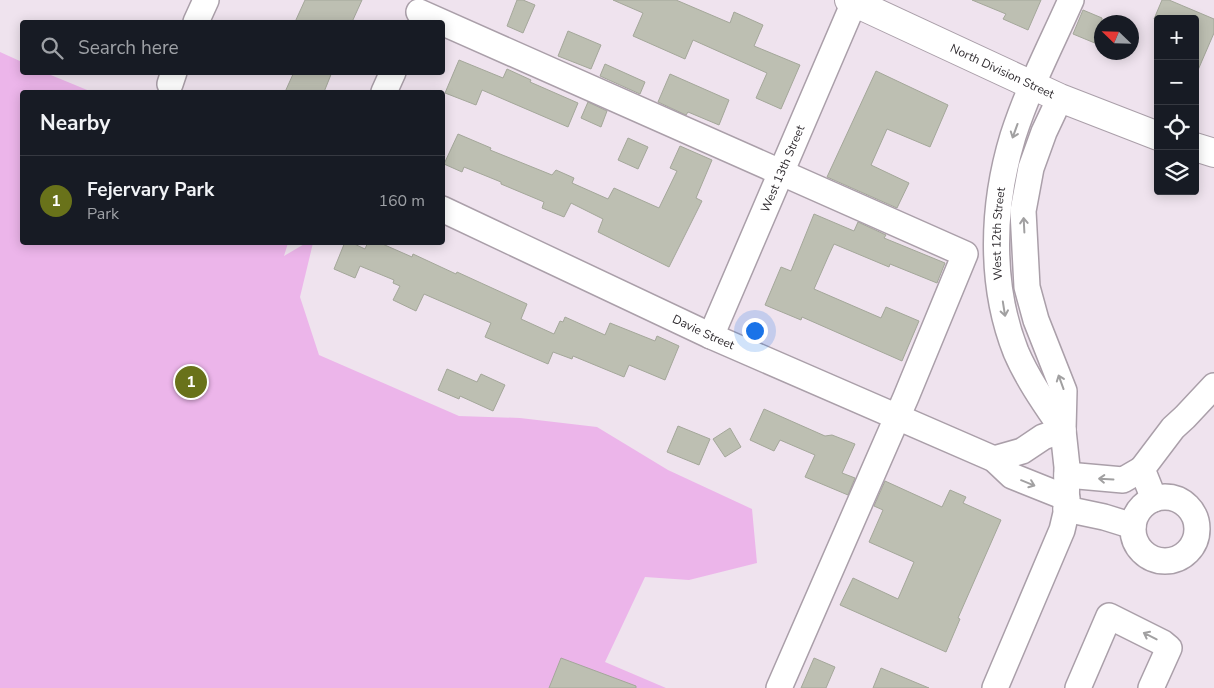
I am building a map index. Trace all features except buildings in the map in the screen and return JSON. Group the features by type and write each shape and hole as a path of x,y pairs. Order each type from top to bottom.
{"main road":[{"name":"North Division Street","path":"853,1 1060,98 1154,134"},
{"path":"1199,148 1214,153"}],"street":[{"path":"197,20 206,0"},
{"name":"West 12th Street","path":"1063,430 1037,393 1017,352 1004,315 998,271 996,230 1003,179 1013,136 1071,0"},
{"name":"West 13th Street","path":"712,336 853,1"},
{"path":"419,11 439,20"},
{"path":"445,23 781,174 965,254 897,416 778,688"},
{"path":"385,90 392,75"},
{"name":"West 12th Street","path":"994,688 1062,530 1067,494 1063,430 1064,391 1036,320 1027,287 1023,211 1031,168 1044,132 1060,98"},
{"name":"Davie Street","path":"445,210 712,336 994,459 1012,476 1067,494"},
{"path":"1067,494 1123,480 1142,469 1173,428 1214,386"},
{"path":"994,459 1022,451 1044,437 1063,430"},
{"path":"1142,469 1154,499"},
{"path":"1067,494 1104,517 1133,526"},
{"path":"1170,497 1180,500 1194,516 1197,526 1196,537 1184,554 1174,559 1153,558 1138,546 1134,536 1133,526 1136,516 1141,507 1154,499 1170,497"},
{"path":"1078,688 1109,616 1163,643 1169,648 1151,688"}],"shaded area":[{"path":"0,52 20,61 20,75 51,75 87,90 20,90 20,245 287,245 284,256 303,245 313,245 300,297 319,355 459,416 520,418 597,427 668,470 752,509 757,563 689,580 645,577 605,662 666,688 0,688"}],"place":[{"name":"Fejervary Park","path":"191,382"}]}
